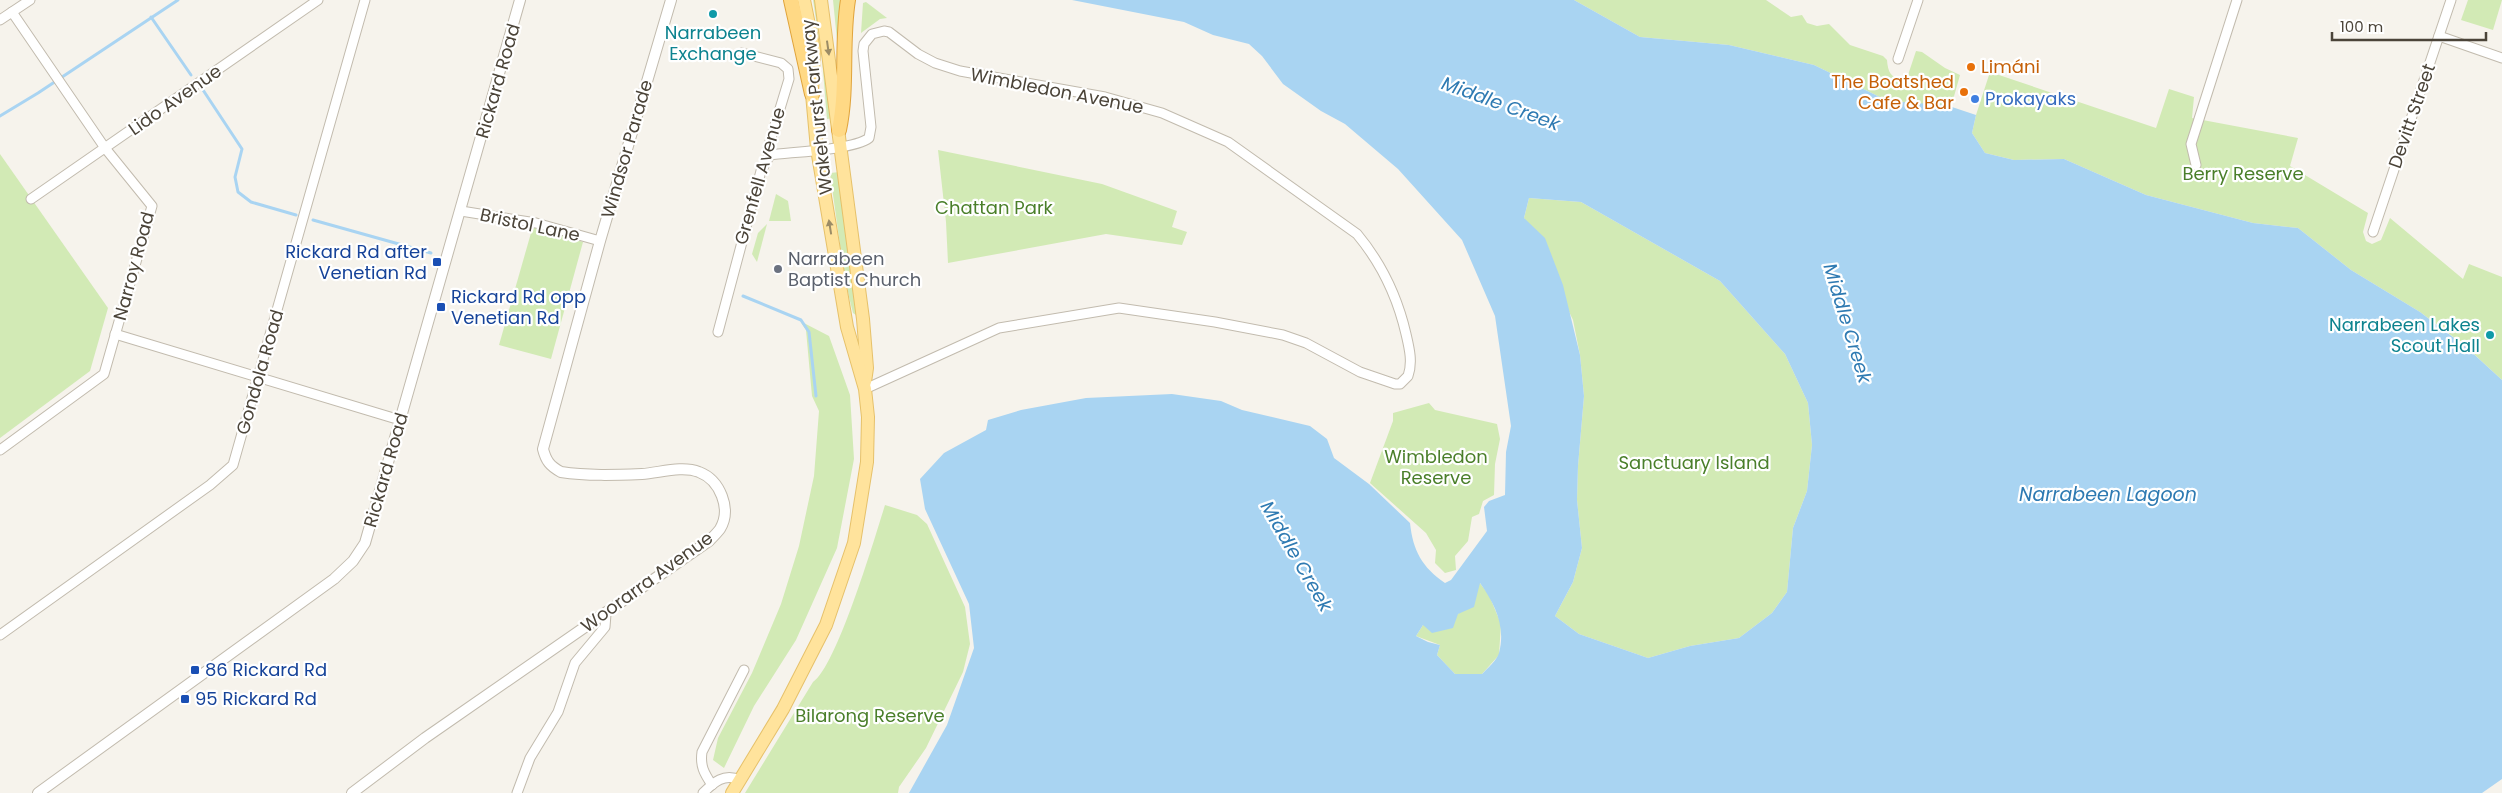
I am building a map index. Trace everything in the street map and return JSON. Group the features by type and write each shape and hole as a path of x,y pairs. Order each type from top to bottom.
{"highway":[{"path":"791,0 812,94"},
{"path":"839,130 844,108 843,47 848,0"}],"main road":[{"name":"Wakehurst Parkway","path":"804,0 814,50 812,94 818,148 846,327 865,389"},
{"name":"Wakehurst Parkway","path":"732,793 803,674 826,625 854,543 864,491 868,440 865,389 867,368 863,319 842,146 821,0"},
{"path":"846,327 863,319"}],"street":[{"path":"0,20 30,0"},
{"name":"Lido Avenue","path":"32,199 318,0"},
{"name":"Gondola Road","path":"0,635 202,491 233,465 365,0"},
{"name":"Rickard Road","path":"38,793 334,579 353,561 367,536 520,0"},
{"name":"Windsor Parade","path":"600,241 671,0"},
{"path":"1898,59 1918,0"},
{"path":"2196,165 2191,144 2198,114 2237,0"},
{"name":"Devitt Street","path":"2373,232 2451,0"},
{"name":"Narroy Road","path":"0,450 104,374 152,206 105,148 58,76 12,12"},
{"name":"Wimbledon Avenue","path":"770,155 864,142 871,133 863,51 868,38 878,31 889,32 918,54 935,63 960,71 1105,97 1162,113 1228,142 1357,234 1370,249 1388,278 1400,307 1410,349 1408,376 1400,384 1395,384 1360,372 1306,343 1283,335 1190,318 1119,308 999,328 865,389"},
{"path":"2439,36 2502,58"},
{"name":"Grenfell Avenue","path":"718,332 761,170 770,155 768,148 788,79 788,68 781,63 742,53"},
{"name":"Bristol Lane","path":"461,211 536,223 600,241"},
{"name":"Woorarra Avenue","path":"352,793 432,734 710,541 720,529 724,516 724,503 712,480 699,472 572,474 552,467 546,458 543,449 546,436 600,241"},
{"path":"115,334 400,420"},
{"path":"517,793 530,758 558,712 575,663 604,627 606,614"},
{"path":"712,785 702,771 700,762 702,752 744,670"},
{"path":"703,793 726,777 740,780"}],"green space":[{"path":"813,0 816,0 833,118 827,119 822,59"},
{"path":"833,0 843,0 839,40 837,40"},
{"path":"1574,0 1766,0 1791,17 1802,15 1807,23 1817,26 1829,24 1850,45 1883,56 1887,60 1888,69 1894,77 1907,78 1916,51 1922,52 1945,68 1960,75 1951,107 1888,101 1814,65 1729,45 1640,37"},
{"path":"2468,0 2502,0 2493,30 2461,20"},
{"path":"866,2 887,18 880,19 861,33 863,3"},
{"name":"Berry Reserve","path":"1990,72 2156,128 2169,89 2194,97 2192,118 2298,138 2290,166 2368,213 2363,232 2366,241 2372,244 2381,240 2390,218 2463,279 2469,264 2502,277 2502,380 2464,345 2420,312 2351,270 2298,228 2253,223 2146,195 2064,159 2014,160 1985,153 1972,133"},
{"name":"Chattan Park","path":"938,150 1102,184 1177,211 1172,227 1187,232 1182,245 1106,234 948,263 946,222"},
{"path":"0,154 108,308 90,371 0,438"},
{"path":"840,172 857,315 853,313 849,297 830,173"},
{"path":"776,194 788,201 791,221 769,221"},
{"name":"Sanctuary Island","path":"1529,198 1581,202 1720,281 1785,354 1808,403 1812,445 1807,491 1793,528 1787,592 1772,613 1739,638 1690,646 1648,658 1579,634 1555,616 1573,582 1582,548 1577,500 1584,396 1580,355 1573,320 1524,218"},
{"path":"767,224 757,262 752,254 758,233"},
{"path":"533,226 583,242 551,359 499,345"},
{"path":"800,321 829,336 850,395 854,459 837,548 796,640 754,706 724,768 713,760 718,738 752,673 781,604 799,546 814,476 819,411 812,396 806,330"},
{"name":"Wimbledon Reserve","path":"1429,403 1435,410 1497,424 1500,439 1495,464 1494,495 1483,501 1479,514 1472,517 1468,541 1455,556 1456,570 1445,573 1435,563 1436,550 1426,533 1370,483 1393,421 1393,413"},
{"name":"Bilarong Reserve","path":"885,505 917,515 927,524 965,607 970,644 963,672 926,748 899,787 898,793 745,793 813,682 823,671 833,652 854,600"},
{"path":"1479,582 1489,595 1501,624 1499,655 1482,674 1455,674 1437,655 1440,645 1416,636 1423,625 1458,614"}],"water":[{"name":"Narrabeen Lagoon","path":"1072,0 1574,0 1640,37 1729,45 1814,65 1888,101 1946,105 1976,115 1972,133 1985,153 2014,160 2064,159 2146,195 2253,223 2298,228 2351,270 2420,312 2466,347 2502,380 2502,779 2482,793 909,793 947,725 974,648 969,604 925,509 920,479 944,453 986,430 988,420 1021,410 1086,398 1172,394 1221,401 1242,410 1310,426 1327,439 1334,458 1369,484 1410,523 1411,533 1420,558 1430,571 1445,583 1451,580 1487,531 1484,507 1489,501 1505,495 1506,452 1511,426 1495,316 1462,240 1398,169 1345,124 1321,111 1283,84 1262,56 1249,44 1213,35 1184,22","holes":["1529,198 1581,202 1720,281 1785,354 1808,403 1812,445 1807,491 1793,528 1787,592 1772,613 1739,638 1690,646 1648,658 1579,634 1555,616 1573,582 1582,548 1577,500 1584,396 1580,355 1563,285 1545,238 1524,218","1480,583 1498,616 1501,634 1499,653 1482,674 1455,674 1437,655 1440,645 1416,636 1423,625 1432,633 1453,628 1458,614 1474,607"]}],"waterway":[{"path":"0,116 178,0"},
{"path":"151,17 191,75"},
{"path":"203,90 242,149 235,177 238,192 251,202 296,215"},
{"path":"313,220 431,253"},
{"path":"743,296 801,320 809,332 816,396"}],"place":[{"name":"Narrabeen Exchange","path":"713,14"},
{"name":"Limáni","path":"1971,67"},
{"name":"The Boatshed Cafe & Bar","path":"1964,92"},
{"name":"Prokayaks","path":"1975,99"},
{"name":"Rickard Rd after Venetian Rd","path":"437,262"},
{"name":"Narrabeen Baptist Church","path":"778,269"},
{"name":"Rickard Rd opp Venetian Rd","path":"441,307"},
{"name":"Narrabeen Lakes Scout Hall","path":"2490,335"},
{"name":"86 Rickard Rd","path":"195,670"},
{"name":"95 Rickard Rd","path":"185,699"}],"water label":[{"name":"Middle Creek","path":"1501,103"},
{"name":"Middle Creek","path":"1848,323"},
{"name":"Middle Creek","path":"1297,556"}]}
